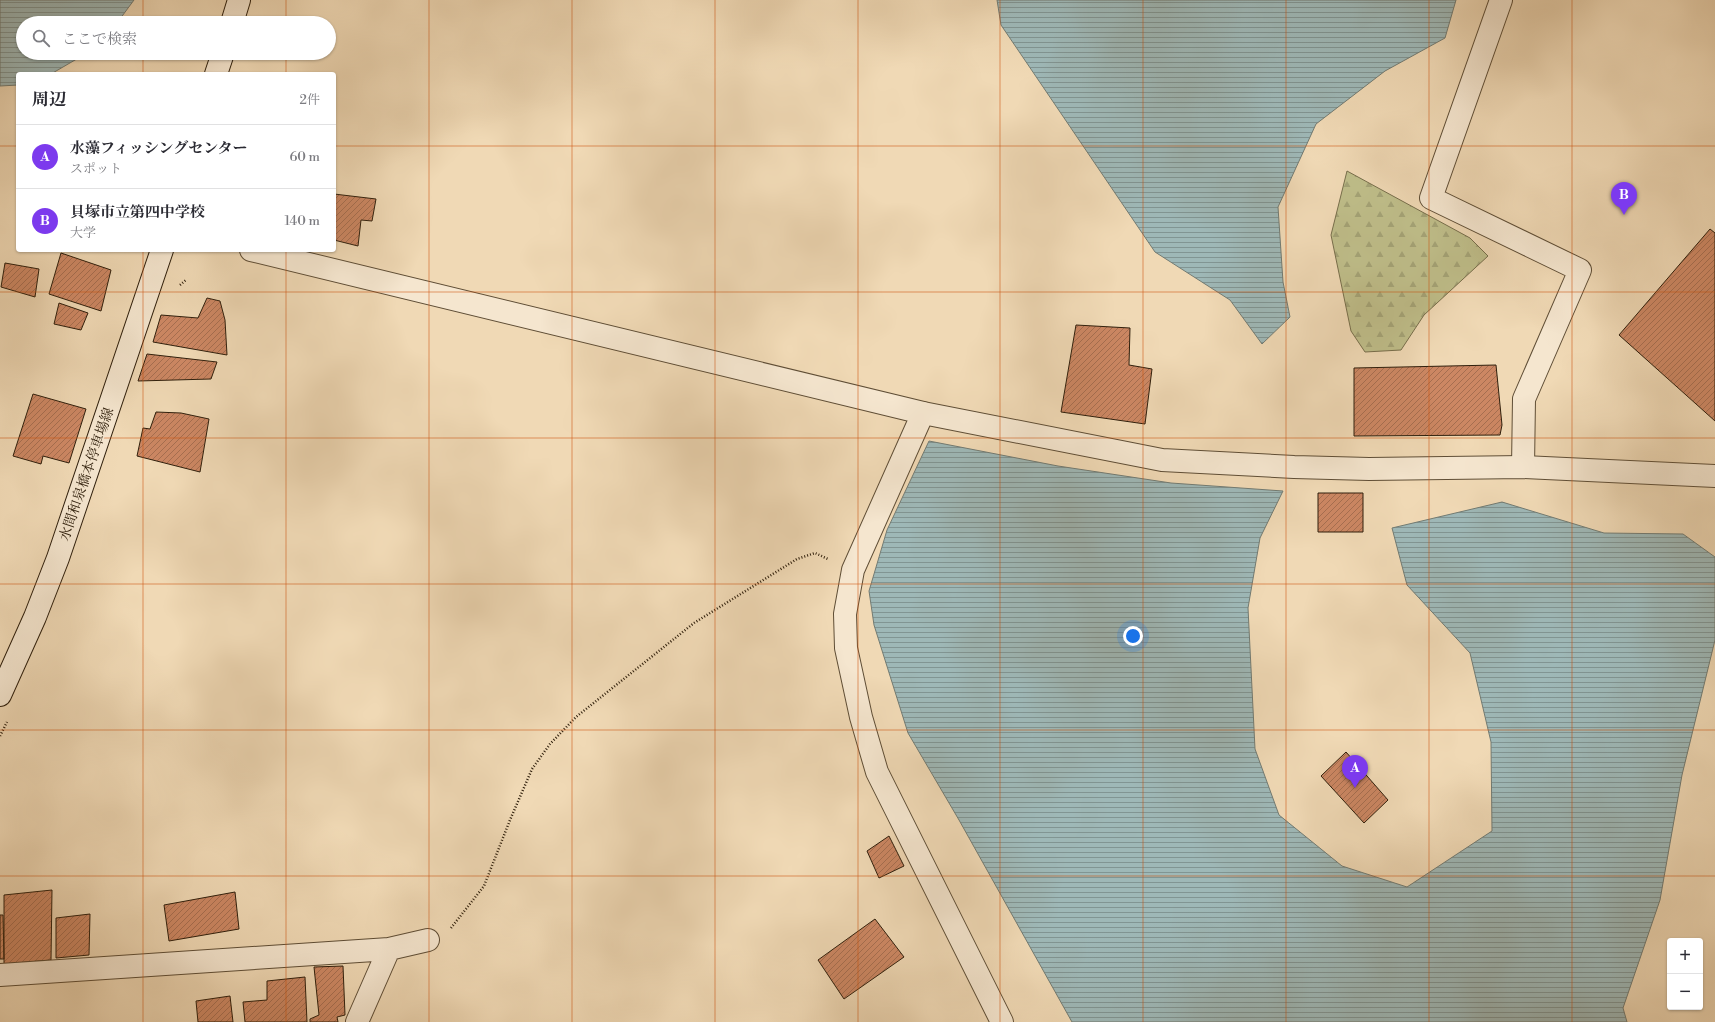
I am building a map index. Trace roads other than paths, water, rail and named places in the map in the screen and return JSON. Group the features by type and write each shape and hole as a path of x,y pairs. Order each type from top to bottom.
{"street":[{"path":"234,16 239,0"},
{"path":"1501,0 1431,198 1580,270 1524,399 1523,467"},
{"path":"217,72 221,60"},
{"name":"水間和泉橋本停車場線","path":"0,695 35,617 58,558 161,252"},
{"path":"259,252 923,413 1162,460 1369,469 1523,467 1715,476"},
{"path":"923,413 853,570 845,614 846,648 861,717 877,772 1002,1022"},
{"path":"0,975 389,949 428,940"},
{"path":"357,1022 389,949"}],"water":[{"path":"0,0 134,0 122,16 16,16 16,60 75,60 54,72 16,72 16,85 0,86"},
{"path":"997,0 1456,0 1445,38 1385,71 1316,124 1278,207 1283,282 1290,317 1262,344 1230,300 1155,252 1001,25"},
{"path":"929,441 1058,466 1171,483 1283,491 1260,538 1248,608 1255,749 1279,815 1342,866 1407,887 1492,831 1491,742 1470,653 1407,585 1392,528 1502,502 1604,533 1683,534 1715,557 1715,640 1682,775 1660,900 1623,1008 1627,1022 1072,1022 959,820 908,733 874,625 869,591 887,530"}],"place":[{"name":"貝塚市立第四中学校","path":"1624,215"},
{"name":"水藻フィッシングセンター","path":"1355,788"}]}
